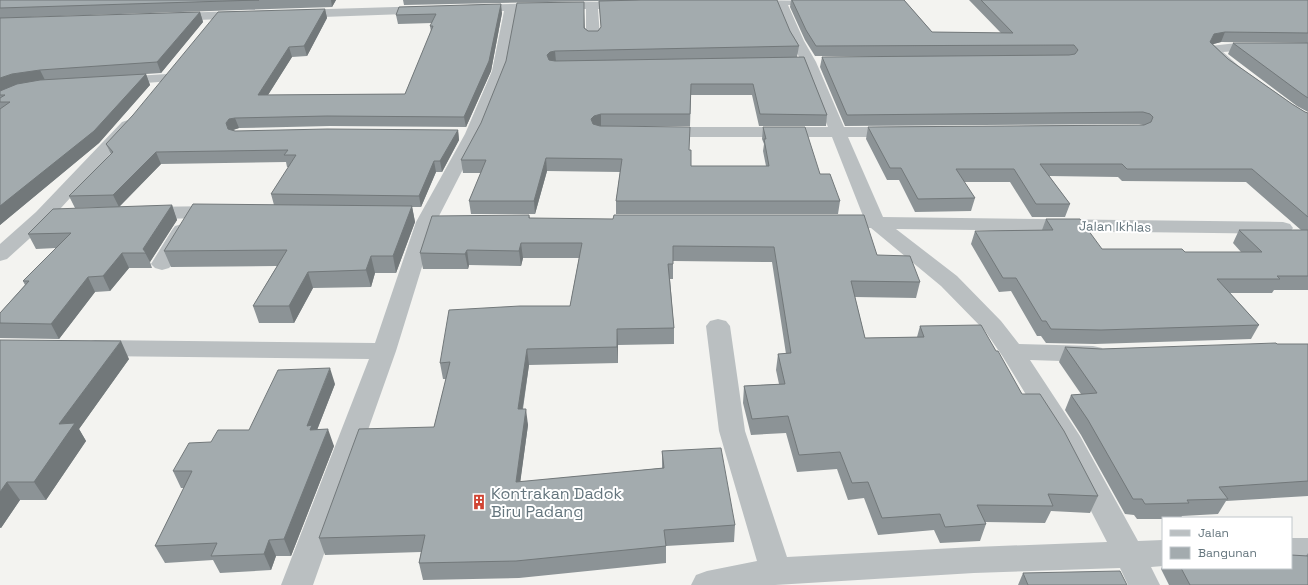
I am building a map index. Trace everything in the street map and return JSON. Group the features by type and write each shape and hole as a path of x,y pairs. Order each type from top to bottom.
{"street":[{"path":"740,3 835,1"},
{"path":"780,2 791,29 809,62 875,222 949,281 993,326 1012,352 1070,443 1130,554 1144,585"},
{"path":"458,9 489,4 511,8 639,5"},
{"path":"592,6 593,37"},
{"path":"297,585 384,351 423,217 499,71 511,8"},
{"path":"283,14 442,9"},
{"path":"157,18 245,15 257,10"},
{"path":"202,33 217,16"},
{"path":"1244,75 1216,54 1215,49 1237,47 1308,48"},
{"path":"106,82 171,73 153,95"},
{"path":"0,255 43,216 139,111"},
{"path":"641,132 910,132"},
{"path":"162,264 193,212"},
{"path":"130,214 193,212 232,213"},
{"path":"43,216 67,216"},
{"path":"423,217 474,222"},
{"name":"Jalan Ikhlas","path":"821,222 1283,228"},
{"path":"718,326 732,430 776,571"},
{"path":"72,348 384,351"},
{"path":"1012,352 1111,353"},
{"path":"1292,551 1308,551"},
{"path":"707,585 776,571 1162,553"}],"building":[{"path":"0,0 259,0 0,8"},
{"path":"777,0 790,31 799,46 555,51 550,52 547,55 549,60 804,57 827,115 760,114 753,84 691,84 690,114 601,114 594,116 591,119 593,124 600,126 690,127 689,150 691,150 691,166 769,166 763,127 805,127 820,174 830,174 840,201 616,201 622,159 546,158 534,201 469,201 486,160 461,160 481,123 506,61 517,3 584,2 584,28 588,31 598,31 601,27 599,1"},
{"path":"792,0 904,0 932,32 1013,33 981,0 1308,0 1308,33 1225,32 1214,34 1210,42 1228,59 1292,104 1308,113 1308,217 1252,169 1127,169 1122,164 1040,164 1070,204 1036,204 1014,169 956,169 975,198 918,199 901,168 890,168 868,127 1144,125 1151,122 1153,117 1150,114 1143,112 847,115 822,57 1069,55 1075,54 1078,50 1074,45 816,46 806,30"},
{"path":"501,4 489,61 464,117 327,116 235,118 229,119 226,123 228,129 235,131 327,129 458,130 440,161 434,161 419,196 271,194 296,155 284,155 288,150 156,152 113,195 69,196 113,152 106,144 133,115 218,12 325,9 304,46 289,47 258,95 405,94 433,26 430,26 436,14 396,15 399,7"},
{"path":"200,12 157,62 40,70 12,74 0,78 0,18"},
{"path":"1233,43 1308,43 1308,98 1302,94"},
{"path":"146,74 94,131 0,206 0,109 10,102 0,102 0,98 5,95 0,95 0,91 17,84 40,80"},
{"path":"193,204 412,206 393,256 371,256 366,270 308,272 289,306 253,306 287,250 164,251"},
{"path":"172,205 143,249 146,253 122,253 103,276 88,277 51,324 0,323 0,313 29,281 23,281 71,233 28,234 53,209"},
{"path":"529,215 529,218 613,219 614,215 864,215 877,255 910,256 920,282 851,281 865,338 924,337 920,326 981,325 996,351 998,351 1022,394 1040,394 1064,431 1098,496 1048,494 1053,506 977,505 986,524 945,527 940,514 882,518 868,482 852,483 840,452 799,455 788,416 752,419 744,386 785,384 778,354 791,353 774,247 673,246 673,264 668,264 674,328 617,329 617,347 527,349 518,409 526,409 516,482 664,468 662,451 721,448 735,525 664,530 666,546 516,561 419,563 425,535 319,538 359,429 434,427 450,362 440,363 449,310 520,306 570,306 582,243 521,243 519,251 467,250 465,254 420,253 432,216"},
{"path":"1046,219 1080,219 1102,249 1182,249 1185,252 1262,252 1239,230 1308,230 1308,276 1277,276 1280,279 1217,279 1259,325 1101,330 1051,329 1046,321 1042,321 1016,278 1003,278 975,231 1053,230"},
{"path":"0,340 121,341 59,424 75,423 34,482 7,482 0,492"},
{"path":"1276,343 1308,344 1308,481 1219,487 1228,499 1187,500 1189,503 1145,504 1142,499 1133,499 1088,420 1071,395 1097,393 1065,347 1101,349"},
{"path":"330,368 307,426 312,425 310,430 328,429 284,539 269,540 264,554 211,556 217,543 155,546 192,471 173,471 189,443 211,442 218,430 249,430 278,370"},
{"path":"1292,555 1308,556 1308,585 1190,585 1182,569 1292,569"},
{"path":"1120,571 1127,585 1028,585 1023,573"}],"place":[{"name":"Kontrakan Dadok Biru Padang","path":"479,502"}]}
